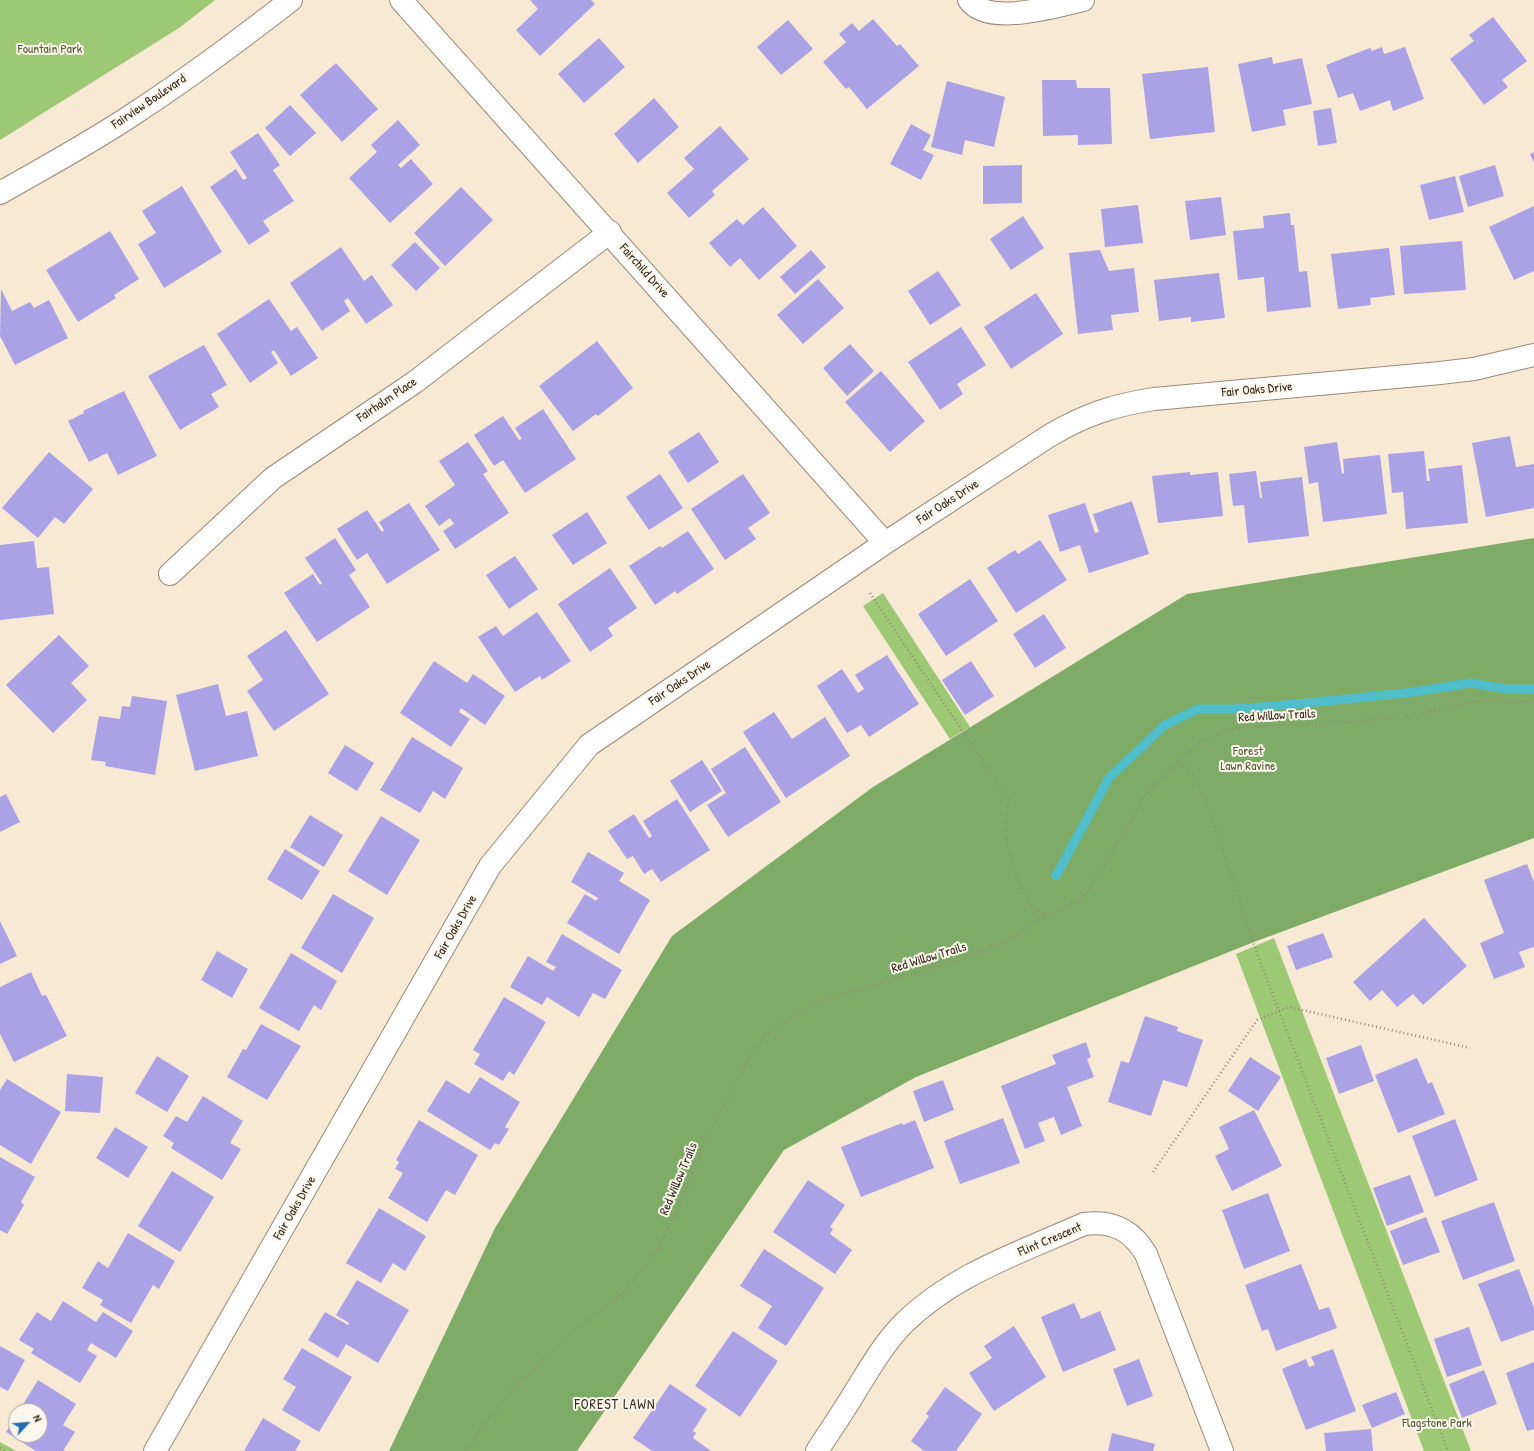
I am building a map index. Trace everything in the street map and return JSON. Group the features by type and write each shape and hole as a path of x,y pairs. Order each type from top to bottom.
{"street":[{"name":"Fairview Boulevard","path":"0,193 74,151 141,110 225,51 291,0"},
{"name":"Fairchild Drive","path":"401,0 610,232 885,543"},
{"path":"969,0 979,10 989,13 1026,12 1083,0"},
{"name":"Fairholm Place","path":"170,574 273,478 415,382 610,232"},
{"name":"Fair Oaks Drive","path":"155,1451 495,860 589,745 885,543 1049,436 1073,422 1100,411 1126,403 1154,399 1474,369 1534,355"},
{"name":"Flint Crescent","path":"817,1451 885,1345 903,1324 924,1305 948,1287 974,1273 1084,1224 1096,1222 1108,1223 1120,1227 1131,1234 1140,1243 1146,1254 1222,1451"}],"path":[{"path":"870,593 1008,799 1006,841 1018,881 1031,906 1045,916"},
{"name":"Red Willow Trails","path":"465,1451 486,1422 518,1383 578,1328 622,1293 654,1255 680,1206 701,1150 725,1102 753,1051 772,1029 803,1010 827,1000 969,957 1012,938 1045,916 1081,899 1099,874 1138,807 1155,784 1178,761 1203,740 1238,727 1336,723 1401,716 1484,700 1534,702"},
{"path":"1178,761 1194,776 1211,815 1258,956 1448,1451"},
{"path":"1152,1172 1257,1020 1289,1007 1470,1048"},
{"path":"0,1448 5,1451"}],"green space":[{"name":"Fountain Park","path":"0,0 215,0 179,28 0,140"},
{"name":"Forest Lawn Ravine","path":"1534,538 1534,838 1254,942 916,1077 784,1150 577,1451 389,1451 495,1228 672,936 873,787 1187,594"},
{"path":"883,593 970,727 950,739 863,606"},
{"name":"Flagstone Park","path":"1274,938 1471,1451 1424,1451 1236,954"},
{"path":"0,1442 16,1451 0,1451"}],"building":[{"path":"530,0 591,0 595,4 540,56 516,30 538,9"},
{"path":"1493,17 1527,61 1502,80 1508,87 1484,105 1450,59 1474,41 1469,35"},
{"path":"873,19 897,46 900,44 919,66 867,109 849,87 846,89 823,62 846,42 839,34 852,23 859,31"},
{"path":"788,20 813,49 781,75 757,47"},
{"path":"599,38 625,67 584,103 558,74"},
{"path":"1382,47 1384,54 1405,47 1424,99 1393,111 1390,100 1360,111 1353,93 1338,98 1326,65 1370,48 1372,51"},
{"path":"1272,57 1273,64 1302,58 1312,104 1283,110 1286,125 1252,132 1238,64"},
{"path":"336,63 378,109 342,142 300,95"},
{"path":"1208,67 1215,132 1150,139 1142,74"},
{"path":"1042,80 1076,80 1077,88 1110,88 1112,144 1078,145 1078,135 1043,136"},
{"path":"947,81 1005,97 994,147 965,140 962,155 931,147"},
{"path":"654,98 679,127 638,163 614,134"},
{"path":"290,105 316,133 290,156 265,128"},
{"path":"1331,108 1337,143 1318,146 1313,111"},
{"path":"398,120 420,145 398,165 401,168 411,159 433,184 390,223 349,178 377,152 371,145"},
{"path":"911,124 931,135 923,150 934,155 921,180 890,164"},
{"path":"720,126 749,159 712,191 715,195 689,218 667,193 694,169 684,158"},
{"path":"258,133 280,165 273,170 294,201 263,221 270,231 249,245 210,187 236,169 243,180 247,178 230,152"},
{"path":"1534,152 1534,163 1530,154"},
{"path":"1022,165 1022,203 983,204 983,166"},
{"path":"1495,165 1504,196 1468,207 1459,176"},
{"path":"1455,176 1464,212 1429,220 1420,185"},
{"path":"182,186 222,252 164,288 138,244 156,233 142,211"},
{"path":"461,187 493,220 445,266 414,233"},
{"path":"1221,197 1226,235 1190,240 1185,201"},
{"path":"1138,205 1143,243 1105,247 1101,209"},
{"path":"1534,206 1534,271 1514,280 1489,227"},
{"path":"763,207 797,246 759,280 740,258 730,267 709,243 737,219 743,225"},
{"path":"1290,213 1291,225 1294,225 1299,272 1307,271 1311,307 1267,312 1264,277 1238,280 1233,231 1264,228 1263,216"},
{"path":"1023,216 1044,248 1011,270 990,239"},
{"path":"110,231 139,279 114,295 116,298 78,322 46,270"},
{"path":"1462,241 1466,290 1404,294 1400,246"},
{"path":"415,242 440,268 416,291 391,265"},
{"path":"341,247 364,281 372,275 393,305 366,324 348,298 344,301 350,311 322,331 290,283"},
{"path":"1389,248 1395,295 1370,298 1371,305 1338,309 1331,254"},
{"path":"811,250 826,267 795,294 780,277"},
{"path":"1100,250 1109,271 1134,268 1139,312 1111,315 1113,330 1078,334 1069,253"},
{"path":"938,271 961,305 930,325 908,291"},
{"path":"1219,273 1225,318 1191,322 1191,317 1159,321 1154,280"},
{"path":"818,279 844,308 803,344 777,315"},
{"path":"1,289 12,311 30,302 34,308 49,300 68,338 15,365 0,336"},
{"path":"1036,293 1063,334 1011,369 984,327"},
{"path":"269,299 291,331 297,327 318,358 291,376 274,350 271,352 278,363 250,383 217,334"},
{"path":"961,327 986,365 957,384 963,394 940,410 908,362"},
{"path":"597,341 633,388 598,416 596,414 573,431 539,386"},
{"path":"850,344 874,371 847,396 823,368"},
{"path":"204,345 227,385 211,394 219,407 180,430 148,376"},
{"path":"881,371 925,421 890,452 845,402"},
{"path":"124,391 157,456 118,475 107,453 89,462 68,421 84,413 83,411"},
{"path":"543,409 576,459 525,493 503,460 494,466 474,435 503,416 519,440 522,439 515,428"},
{"path":"699,432 719,462 688,483 668,452"},
{"path":"1510,436 1516,467 1534,464 1534,508 1486,517 1472,443"},
{"path":"468,442 488,471 483,474 509,513 455,549 443,531 454,524 450,518 439,526 425,506 455,485 439,461"},
{"path":"1337,442 1342,474 1344,473 1343,459 1380,455 1387,514 1323,522 1318,482 1309,484 1304,447"},
{"path":"1424,451 1427,481 1430,481 1428,469 1462,465 1468,523 1406,529 1403,492 1392,493 1388,454"},
{"path":"49,452 93,489 64,524 55,517 38,538 2,508"},
{"path":"1256,471 1260,498 1262,498 1260,482 1302,477 1309,536 1248,543 1244,505 1233,506 1229,474"},
{"path":"1190,472 1190,475 1218,472 1223,516 1158,523 1152,476"},
{"path":"660,474 683,508 649,530 626,497"},
{"path":"743,474 770,513 748,528 756,539 725,560 691,509"},
{"path":"1132,501 1149,554 1089,573 1080,545 1060,552 1048,515 1085,503 1095,533 1099,532 1093,514"},
{"path":"409,503 440,550 387,584 367,553 357,560 337,529 367,510 382,532 384,530 379,522"},
{"path":"587,512 607,543 573,565 552,535"},
{"path":"688,531 714,569 677,594 675,591 655,605 629,566 660,546 662,548"},
{"path":"335,538 356,570 349,575 370,607 317,642 284,593 313,574 320,585 322,583 305,558"},
{"path":"1040,540 1067,580 1016,613 987,568 1015,550 1018,554"},
{"path":"34,541 37,568 49,567 54,614 0,620 0,545"},
{"path":"515,556 538,589 509,609 486,575"},
{"path":"610,568 637,608 608,628 613,636 590,652 558,604"},
{"path":"970,579 998,621 946,656 918,614"},
{"path":"537,612 571,661 542,680 540,676 515,692 478,637 496,626 503,636"},
{"path":"1044,614 1066,648 1035,668 1013,634"},
{"path":"286,630 329,694 274,731 247,691 263,680 247,656"},
{"path":"59,635 89,666 71,683 87,700 53,733 6,685"},
{"path":"887,655 919,704 869,737 861,725 847,733 817,686 842,669 858,693 864,689 855,675"},
{"path":"434,661 467,683 473,674 505,696 485,725 461,708 459,712 470,719 451,747 400,713"},
{"path":"971,661 994,696 965,715 942,680"},
{"path":"218,684 226,716 247,711 258,756 195,771 176,695"},
{"path":"132,696 167,701 155,775 105,766 106,762 91,760 99,716 120,719 122,706 130,707"},
{"path":"774,712 792,739 825,717 850,756 786,798 743,732"},
{"path":"412,737 463,768 445,799 433,791 420,813 380,790"},
{"path":"345,745 374,763 357,791 328,773"},
{"path":"745,747 781,802 728,837 707,805 726,793 711,769"},
{"path":"702,760 722,791 690,812 670,781"},
{"path":"6,794 20,822 0,832 0,797"},
{"path":"677,799 710,850 661,882 652,869 644,874 633,856 627,859 608,831 634,814 649,838 652,836 643,821"},
{"path":"310,815 343,835 324,867 290,847"},
{"path":"381,816 420,840 387,895 348,871"},
{"path":"285,849 320,871 302,900 267,879"},
{"path":"588,852 624,873 619,881 650,900 619,954 567,923 585,894 596,901 598,898 571,882"},
{"path":"1527,864 1534,882 1534,947 1519,952 1525,967 1494,979 1480,943 1504,933 1484,880"},
{"path":"333,894 374,918 342,973 301,948"},
{"path":"1424,918 1467,966 1423,1005 1413,994 1397,1007 1382,990 1370,1001 1353,982"},
{"path":"0,921 17,956 0,964"},
{"path":"1323,933 1333,957 1296,970 1287,946"},
{"path":"562,934 622,970 605,999 593,993 579,1017 547,997 542,1005 510,987 528,956 553,971 556,967 546,962"},
{"path":"217,951 248,969 232,998 201,980"},
{"path":"291,953 337,981 321,1010 314,1005 299,1031 259,1008"},
{"path":"31,972 42,996 46,995 67,1036 14,1062 0,1034 0,987"},
{"path":"504,997 546,1022 514,1075 509,1071 503,1081 474,1064 480,1054 473,1050"},
{"path":"1145,1016 1178,1027 1177,1031 1203,1040 1187,1087 1163,1080 1151,1116 1108,1102 1121,1061 1129,1063"},
{"path":"261,1024 301,1046 267,1100 227,1077 243,1049 246,1050"},
{"path":"1086,1042 1091,1057 1087,1059 1094,1077 1067,1087 1082,1126 1061,1135 1054,1117 1038,1123 1045,1141 1025,1149 1001,1086 1056,1064 1052,1055"},
{"path":"1361,1045 1374,1081 1339,1094 1326,1058"},
{"path":"157,1056 189,1076 167,1112 135,1093"},
{"path":"1250,1057 1281,1077 1258,1111 1228,1091"},
{"path":"1417,1058 1428,1084 1432,1082 1445,1114 1398,1133 1375,1075"},
{"path":"67,1074 103,1077 100,1113 65,1111"},
{"path":"480,1077 520,1102 505,1127 509,1129 499,1145 495,1143 490,1150 427,1111 446,1080 469,1094"},
{"path":"7,1079 61,1112 31,1164 0,1145 0,1090"},
{"path":"943,1080 954,1110 924,1122 913,1091"},
{"path":"203,1096 243,1121 230,1143 241,1149 222,1180 171,1148 174,1143 163,1136 176,1116 187,1122"},
{"path":"1254,1110 1282,1166 1232,1191 1215,1156 1229,1149 1219,1127"},
{"path":"1003,1118 1020,1163 960,1184 944,1141"},
{"path":"1455,1119 1478,1180 1435,1197 1412,1136"},
{"path":"419,1120 478,1155 455,1195 446,1190 427,1222 388,1198 403,1173 395,1169 399,1162 396,1160"},
{"path":"915,1120 934,1168 861,1197 841,1147 902,1123 903,1125"},
{"path":"115,1127 148,1147 128,1178 96,1158"},
{"path":"0,1157 35,1177 21,1202 24,1205 7,1234 0,1230"},
{"path":"172,1171 214,1197 180,1252 138,1226"},
{"path":"1410,1175 1424,1212 1387,1226 1373,1188"},
{"path":"808,1180 845,1205 830,1227 833,1229 830,1234 852,1250 835,1274 773,1232"},
{"path":"1268,1193 1290,1251 1244,1269 1222,1210"},
{"path":"1494,1202 1515,1261 1463,1280 1441,1221"},
{"path":"379,1208 426,1236 405,1271 393,1263 381,1283 346,1263"},
{"path":"1426,1217 1440,1252 1403,1265 1390,1231"},
{"path":"128,1233 175,1261 159,1289 153,1285 131,1323 100,1305 103,1300 82,1288 98,1261 108,1268"},
{"path":"764,1249 824,1288 786,1346 758,1328 772,1306 740,1286"},
{"path":"1301,1264 1319,1310 1329,1307 1337,1328 1276,1351 1268,1329 1262,1331 1245,1285"},
{"path":"1519,1269 1534,1308 1534,1330 1501,1342 1478,1284"},
{"path":"357,1280 409,1310 378,1363 346,1344 338,1358 308,1340 325,1312 348,1325 349,1323 336,1315"},
{"path":"63,1301 96,1322 103,1312 133,1331 116,1358 91,1343 87,1350 97,1356 80,1383 31,1353 34,1349 19,1340 37,1312 51,1321"},
{"path":"1074,1303 1081,1319 1100,1311 1116,1350 1063,1372 1041,1317"},
{"path":"1014,1326 1046,1377 994,1411 969,1373 992,1358 984,1346"},
{"path":"1469,1327 1482,1365 1447,1377 1434,1339"},
{"path":"733,1331 778,1361 740,1417 695,1386"},
{"path":"0,1346 25,1360 8,1391 0,1387"},
{"path":"302,1348 352,1377 319,1432 282,1410 296,1387 283,1379"},
{"path":"1333,1349 1356,1411 1306,1430 1282,1369 1306,1359 1309,1367 1315,1365 1311,1357"},
{"path":"1139,1359 1153,1396 1127,1406 1113,1369"},
{"path":"1534,1362 1534,1429 1527,1431 1506,1373"},
{"path":"1484,1370 1497,1404 1462,1418 1449,1384"},
{"path":"38,1380 76,1404 63,1425 75,1432 63,1451 36,1451 23,1443 48,1443 48,1403 24,1403"},
{"path":"670,1384 707,1409 693,1431 696,1433 693,1438 711,1451 652,1451 633,1438"},
{"path":"945,1387 982,1414 956,1451 924,1451 911,1441 929,1416 926,1414"},
{"path":"1396,1392 1405,1414 1372,1428 1362,1405"},
{"path":"263,1418 301,1441 295,1451 244,1451"},
{"path":"1371,1429 1373,1451 1326,1451 1324,1433"},
{"path":"1112,1433 1155,1444 1153,1451 1108,1451"}],"waterway":[{"path":"1056,876 1109,778 1165,725 1198,709 1236,709 1297,704 1406,693 1471,683 1506,689 1534,689"}],"district":[{"name":"FOREST LAWN","path":"615,1405"}]}
